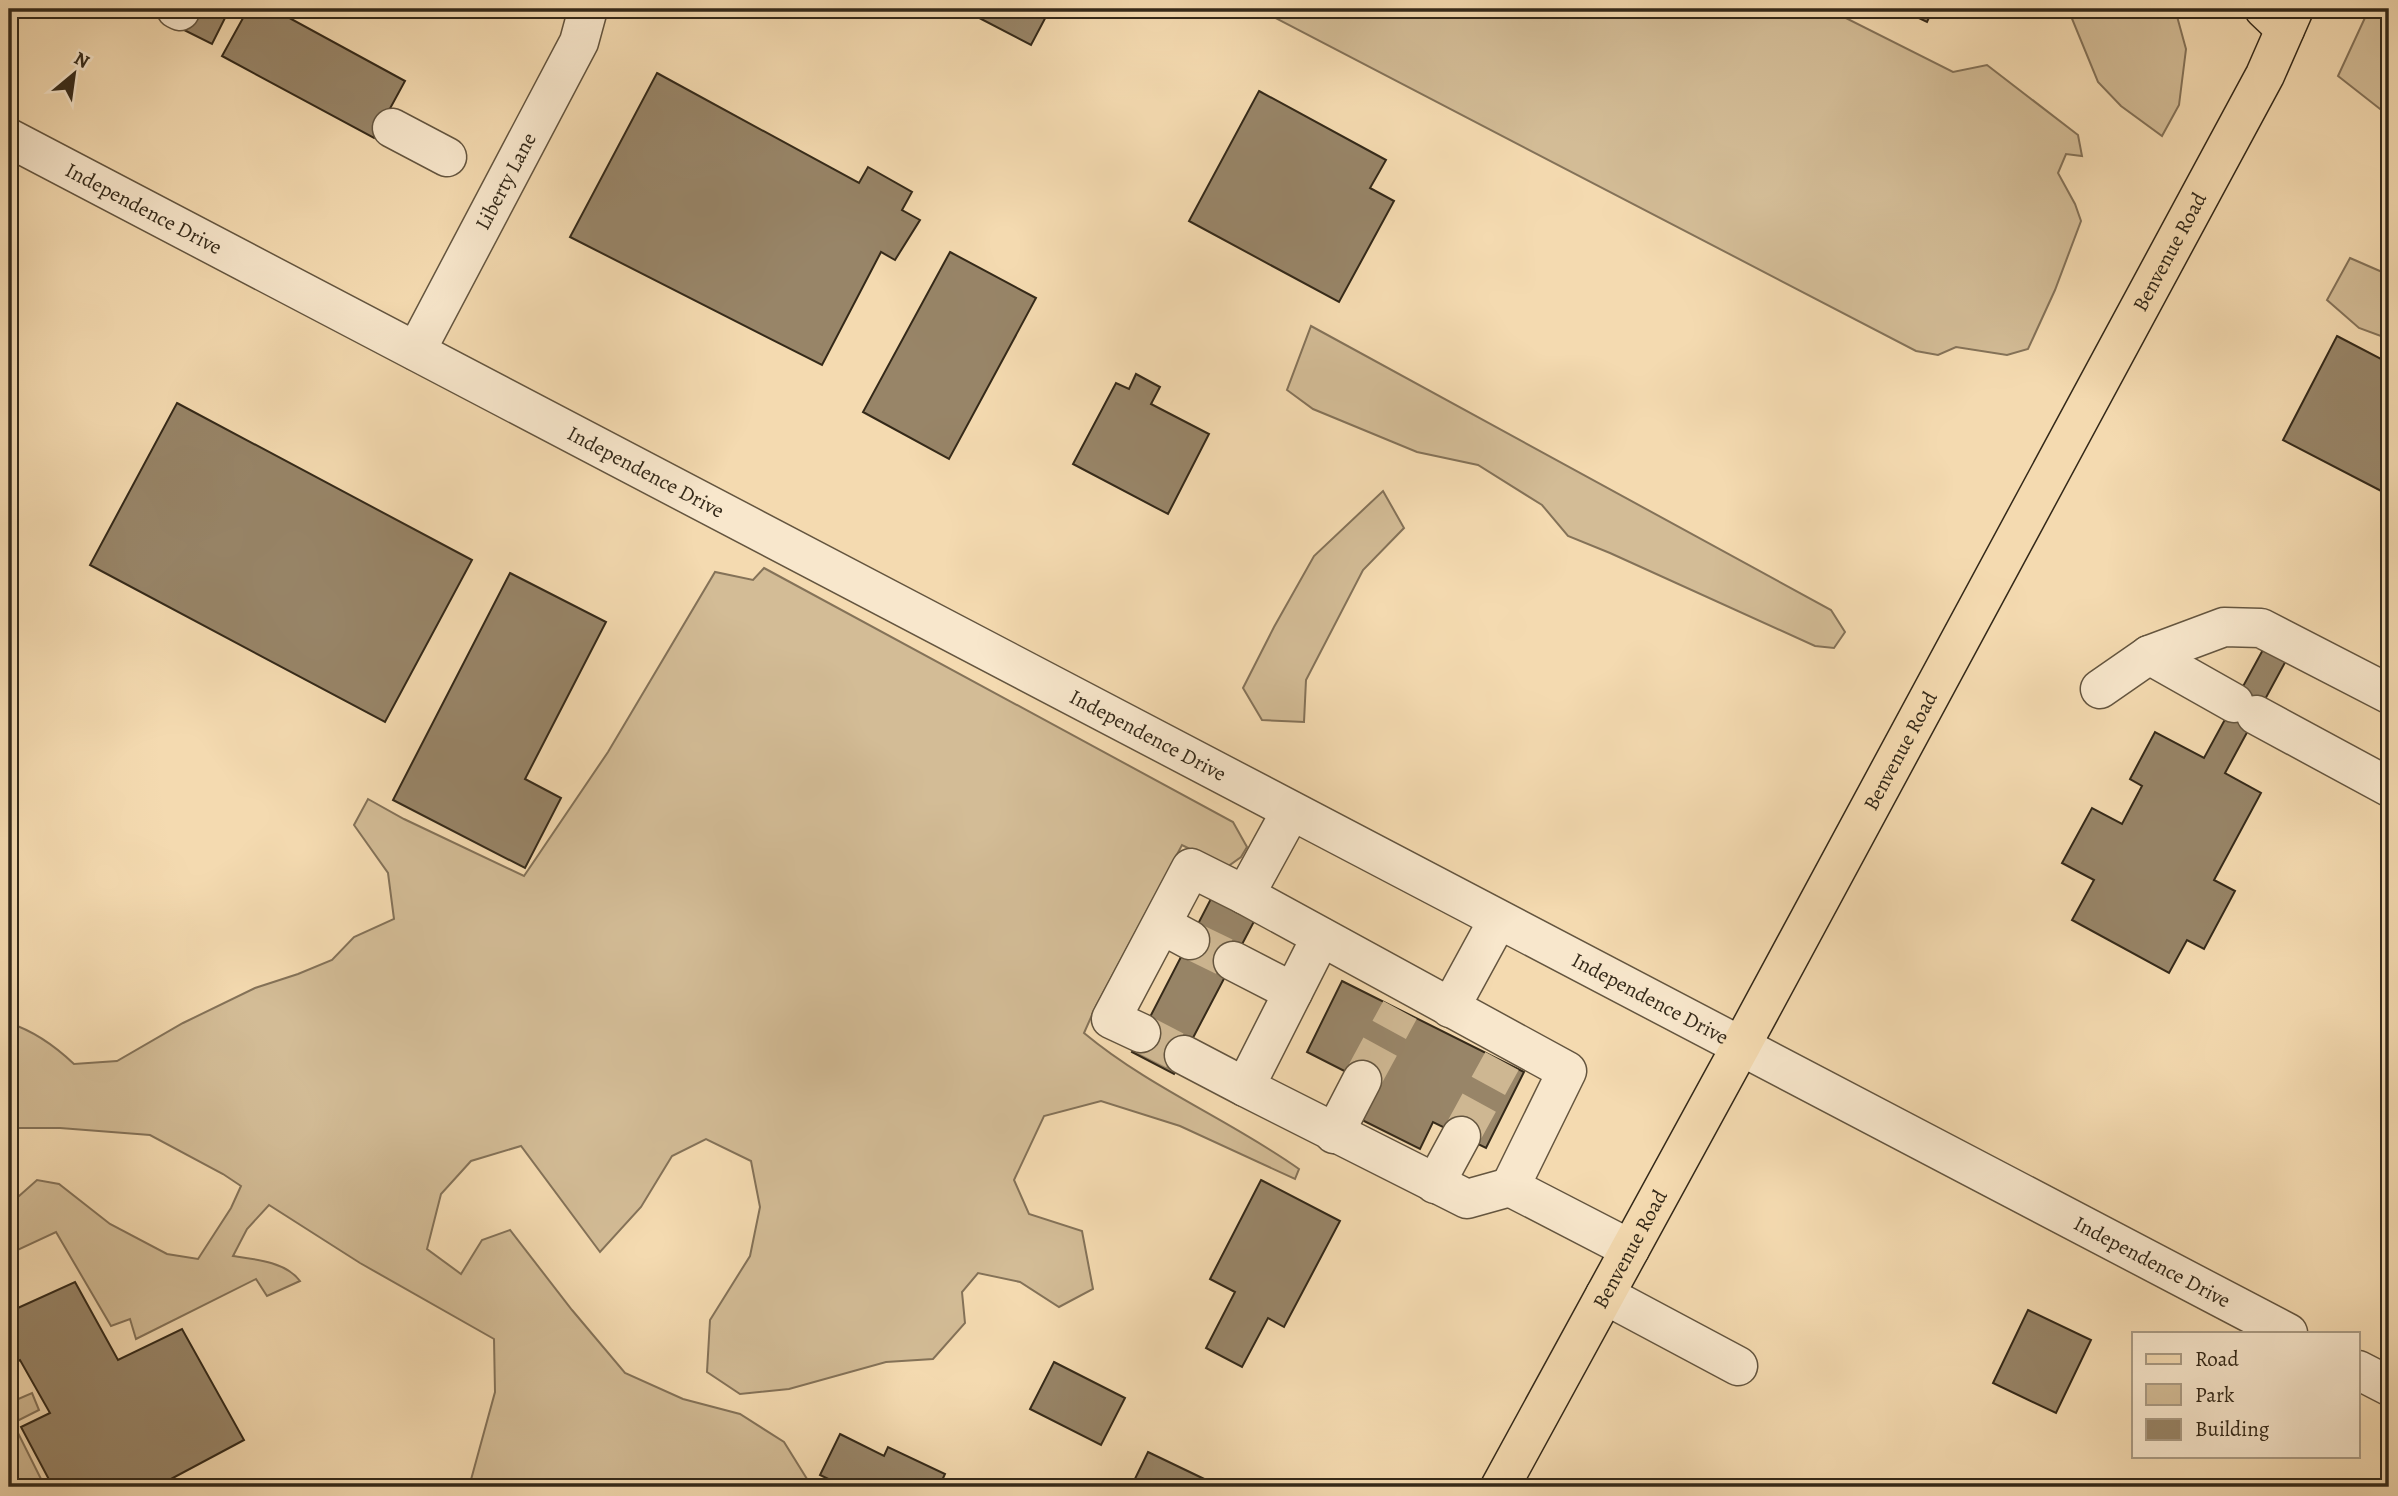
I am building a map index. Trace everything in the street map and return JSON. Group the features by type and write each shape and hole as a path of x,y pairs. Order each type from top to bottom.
{"main road":[{"name":"Benvenue Road","path":"1500,1487 2259,86 2281,16"}],"street":[{"name":"Liberty Lane","path":"416,351 579,42 588,9"},
{"path":"392,128 447,158"},
{"name":"Independence Drive","path":"9,138 2286,1332"},
{"path":"2100,689 2149,655 2224,627 2261,628 2389,694"},
{"path":"2149,655 2389,787"},
{"path":"1245,895 1291,811"},
{"path":"1141,1033 1111,1019 1176,933 1191,868 1321,937 1406,999 1450,1008 1507,1052 1567,1071 1510,1187"},
{"path":"1450,1008 1498,920"},
{"path":"1245,1087 1321,937"},
{"path":"1233,961 1293,992"},
{"path":"1184,1055 1334,1134 1467,1199 1510,1187 1630,1248"},
{"path":"1334,1134 1362,1080"},
{"path":"1435,1184 1461,1136"},
{"path":"1605,1295 1738,1366"},
{"path":"2360,1371 2389,1386"}],"green space":[{"path":"1258,9 1828,9 1953,72 1987,65 2078,135 2082,156 2066,154 2058,173 2081,221 2055,290 2028,349 2007,355 1956,347 1938,355 1916,351"},
{"path":"2068,9 2175,9 2186,49 2179,105 2162,136 2121,106 2098,82"},
{"path":"2369,9 2389,9 2389,116 2338,76"},
{"path":"2350,258 2389,275 2389,339 2359,328 2327,300"},
{"path":"1311,326 1831,610 1845,632 1834,648 1815,646 1568,536 1542,505 1478,465 1417,452 1313,409 1287,390"},
{"path":"1383,491 1404,528 1363,570 1306,680 1304,722 1262,720 1243,688 1274,627 1314,556"},
{"path":"764,568 1233,822 1247,847 1241,857 1227,867 1182,845 1084,1033 1136,1071 1273,1151 1299,1169 1295,1179 1180,1126 1101,1101 1044,1116 1014,1180 1029,1214 1082,1231 1093,1289 1059,1307 1020,1282 978,1273 962,1292 965,1323 933,1359 886,1362 789,1389 740,1394 707,1372 710,1320 750,1256 760,1207 751,1161 706,1139 672,1156 641,1207 600,1252 521,1146 471,1161 441,1194 427,1249 461,1274 482,1240 510,1230 625,1373 683,1399 740,1414 784,1442 812,1487 469,1487 495,1392 494,1339 360,1263 269,1205 247,1229 233,1256 260,1260 287,1269 300,1281 267,1296 256,1279 136,1339 130,1319 111,1326 56,1232 9,1254 9,1205 37,1180 59,1184 110,1224 167,1254 198,1259 231,1208 241,1186 150,1135 60,1128 9,1128 9,1023 44,1040 74,1064 117,1061 183,1023 255,988 332,960 354,937 394,919 388,873 354,825 368,799 524,876 608,752 715,572 753,580"},
{"path":"32,1393 39,1410 13,1423 45,1487 9,1487 9,1403"}],"building":[{"path":"186,9 207,9 225,18 212,44 178,27"},
{"path":"248,9 273,9 405,81 374,138 222,56"},
{"path":"962,9 1050,9 1031,45"},
{"path":"1900,9 1933,9 1927,22"},
{"path":"657,73 859,183 868,167 912,192 902,210 920,220 895,260 881,252 822,365 570,237"},
{"path":"1259,91 1386,160 1370,188 1394,201 1339,302 1189,221"},
{"path":"950,252 1036,298 949,459 863,412"},
{"path":"2337,336 2389,363 2389,495 2283,440"},
{"path":"1136,374 1160,387 1151,404 1209,434 1168,514 1073,464 1116,383 1129,389"},
{"path":"177,403 472,560 385,722 90,565"},
{"path":"510,573 606,622 525,779 561,798 525,868 393,800"},
{"path":"2265,646 2288,657 2225,773 2261,793 2214,880 2235,891 2204,949 2187,940 2169,973 2072,920 2094,880 2062,863 2092,808 2122,824 2142,786 2130,779 2155,732 2204,758"},
{"path":"1216,889 1259,912 1174,1074 1132,1052"},
{"path":"1342,981 1524,1072 1486,1148 1433,1122 1420,1149 1356,1117 1372,1085 1307,1052"},
{"path":"1261,1180 1340,1221 1284,1327 1268,1318 1242,1367 1206,1348 1235,1292 1210,1279"},
{"path":"75,1282 118,1360 182,1329 244,1440 156,1487 53,1487 21,1427 50,1413 20,1360 9,1366 9,1312"},
{"path":"2028,1310 2091,1340 2056,1413 1993,1383"},
{"path":"1054,1362 1125,1398 1101,1445 1030,1409"},
{"path":"840,1434 884,1456 888,1447 945,1474 939,1487 845,1487 820,1475"},
{"path":"1148,1452 1221,1487 1131,1487"}],"tunnel":[{"path":"1190,940 1233,961"},
{"path":"1362,1080 1400,1010"},
{"path":"1141,1033 1184,1055"},
{"path":"1461,1136 1502,1061"}]}
